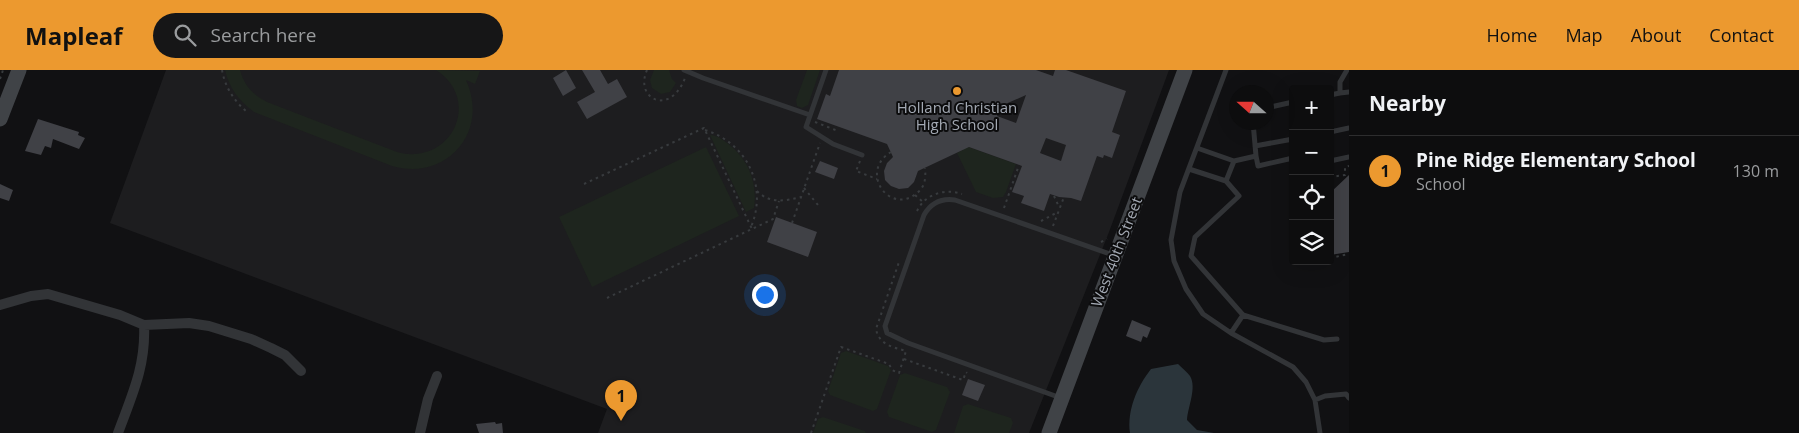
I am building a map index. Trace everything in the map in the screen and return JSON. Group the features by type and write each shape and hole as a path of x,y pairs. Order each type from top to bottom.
{"street":[{"path":"0,119 19,70"},
{"name":"West 40th Street","path":"1050,433 1185,70"},
{"path":"0,305 32,296 48,294 120,315 144,325 189,324 209,326 251,339 270,348 285,356 301,371"},
{"path":"118,433 142,367 144,325"},
{"path":"420,433 428,399 437,376"}],"lane":[{"path":"826,70 806,127 833,144 862,154"},
{"path":"1226,70 1180,192 1174,218 1172,240 1174,261 1180,277 1203,314 1231,333 1293,367 1306,382 1315,400 1320,433"},
{"path":"1340,93 1340,82 1347,70"},
{"path":"686,71 810,115"},
{"path":"1334,94 1349,92"},
{"path":"1274,106 1289,103"},
{"path":"1334,131 1349,128"},
{"path":"1254,130 1258,166 1289,159"},
{"path":"1255,146 1289,140"},
{"path":"1197,148 1234,161 1256,156"},
{"path":"1334,160 1349,157"},
{"path":"1226,181 1234,161"},
{"path":"1189,169 1226,181 1239,196 1195,237 1191,256 1243,315 1324,340 1337,339"},
{"path":"1062,398 887,334 885,326 924,215 937,202 955,200 1116,256"},
{"path":"1231,333 1243,315"},
{"path":"1315,400 1325,396 1346,394 1349,398"}],"path":[{"path":"0,78 3,70"},
{"path":"222,70 232,96 247,112"},
{"path":"647,70 644,81 645,89 653,98 662,100 672,98 678,94 686,71"},
{"path":"814,122 838,131"},
{"path":"584,184 704,128 725,139 741,153 752,172 757,190 757,207 751,228"},
{"path":"705,130 751,228"},
{"path":"792,223 822,137"},
{"path":"891,152 880,162 877,179 881,189 892,198 907,199 915,195 924,183 925,168"},
{"path":"862,154 856,171 877,179"},
{"path":"1004,208 1020,165"},
{"path":"1334,177 1345,175 1345,167 1349,166"},
{"path":"804,188 818,205"},
{"path":"757,190 766,197 779,201 801,197"},
{"path":"917,212 923,202 934,194 952,192 968,196"},
{"path":"915,195 923,202"},
{"path":"1054,196 1059,210"},
{"path":"1059,210 1040,221 1053,226 1064,198"},
{"path":"607,298 751,228 773,220 779,201"},
{"path":"1099,242 1108,239"},
{"path":"1334,257 1349,254"},
{"path":"811,433 841,347 889,364 892,370 899,373 906,351 884,343 879,338 876,329 900,258"},
{"path":"904,359 963,380 966,372 975,375"}],"shaded area":[{"path":"166,70 1169,70 1109,232 1029,433 598,433 607,409 110,223"},
{"path":"225,70 240,70 250,89 267,102 397,152 416,154 432,150 445,141 454,128 459,113 457,98 450,83 436,70 480,71 475,84 466,80 472,99 472,118 467,134 458,148 445,160 430,167 412,169 392,166 254,112 235,94"},
{"path":"654,70 669,70 672,79 676,83 670,92 661,94 652,88 650,80"},
{"path":"807,70 820,70 808,105 802,108 797,106 796,100"},
{"path":"710,135 727,143 741,156 746,164 753,180 754,208 746,212"},
{"path":"960,144 1016,164 1003,197 993,198 976,192 957,153 963,150"},
{"path":"706,147 739,216 592,287 559,217"},
{"path":"846,351 888,366 891,370 877,409 873,411 830,395 828,391 841,353"},
{"path":"1178,364 1189,374 1193,386 1187,420 1197,430 1214,433 1130,433 1129,424 1134,399 1146,376 1151,369"},
{"path":"905,373 947,387 950,392 936,430 932,432 889,417 887,412 900,375"},
{"path":"968,404 1011,418 1013,423 1009,433 954,433 963,406"},
{"path":"823,417 865,431 866,433 813,433 818,419"}],"building":[{"path":"566,70 576,88 563,96 553,78"},
{"path":"582,70 600,70 608,84 617,79 627,97 587,119 577,102 595,92"},
{"path":"839,70 1036,70 1053,76 1055,70 1066,70 1126,91 1112,132 1120,135 1112,158 1104,155 1103,158 1097,156 1081,201 1050,194 1044,211 1021,203 1024,196 1012,192 1022,166 969,147 918,171 914,182 908,188 899,189 891,186 885,180 884,171 887,163 893,157 887,144 817,119 826,94 830,96","holes":["1026,95 1016,123 997,116 1001,106","1046,138 1066,145 1061,161 1040,153"]},
{"path":"38,119 79,132 78,135 85,138 79,149 53,139 51,148 45,146 41,155 25,151"},
{"path":"820,161 838,168 834,179 815,172"},
{"path":"1349,175 1349,252 1334,254 1334,220 1334,189"},
{"path":"0,184 13,190 9,201 0,198"},
{"path":"776,217 817,232 808,257 767,242"},
{"path":"1132,320 1151,328 1147,338 1143,336 1141,342 1126,336"},
{"path":"968,379 985,385 978,401 962,395"},
{"path":"495,422 496,424 502,423 503,433 479,433 476,424"}],"place":[{"name":"Holland Christian High School","path":"957,91"},
{"name":"Pine Ridge Elementary School","path":"621,421"}]}
